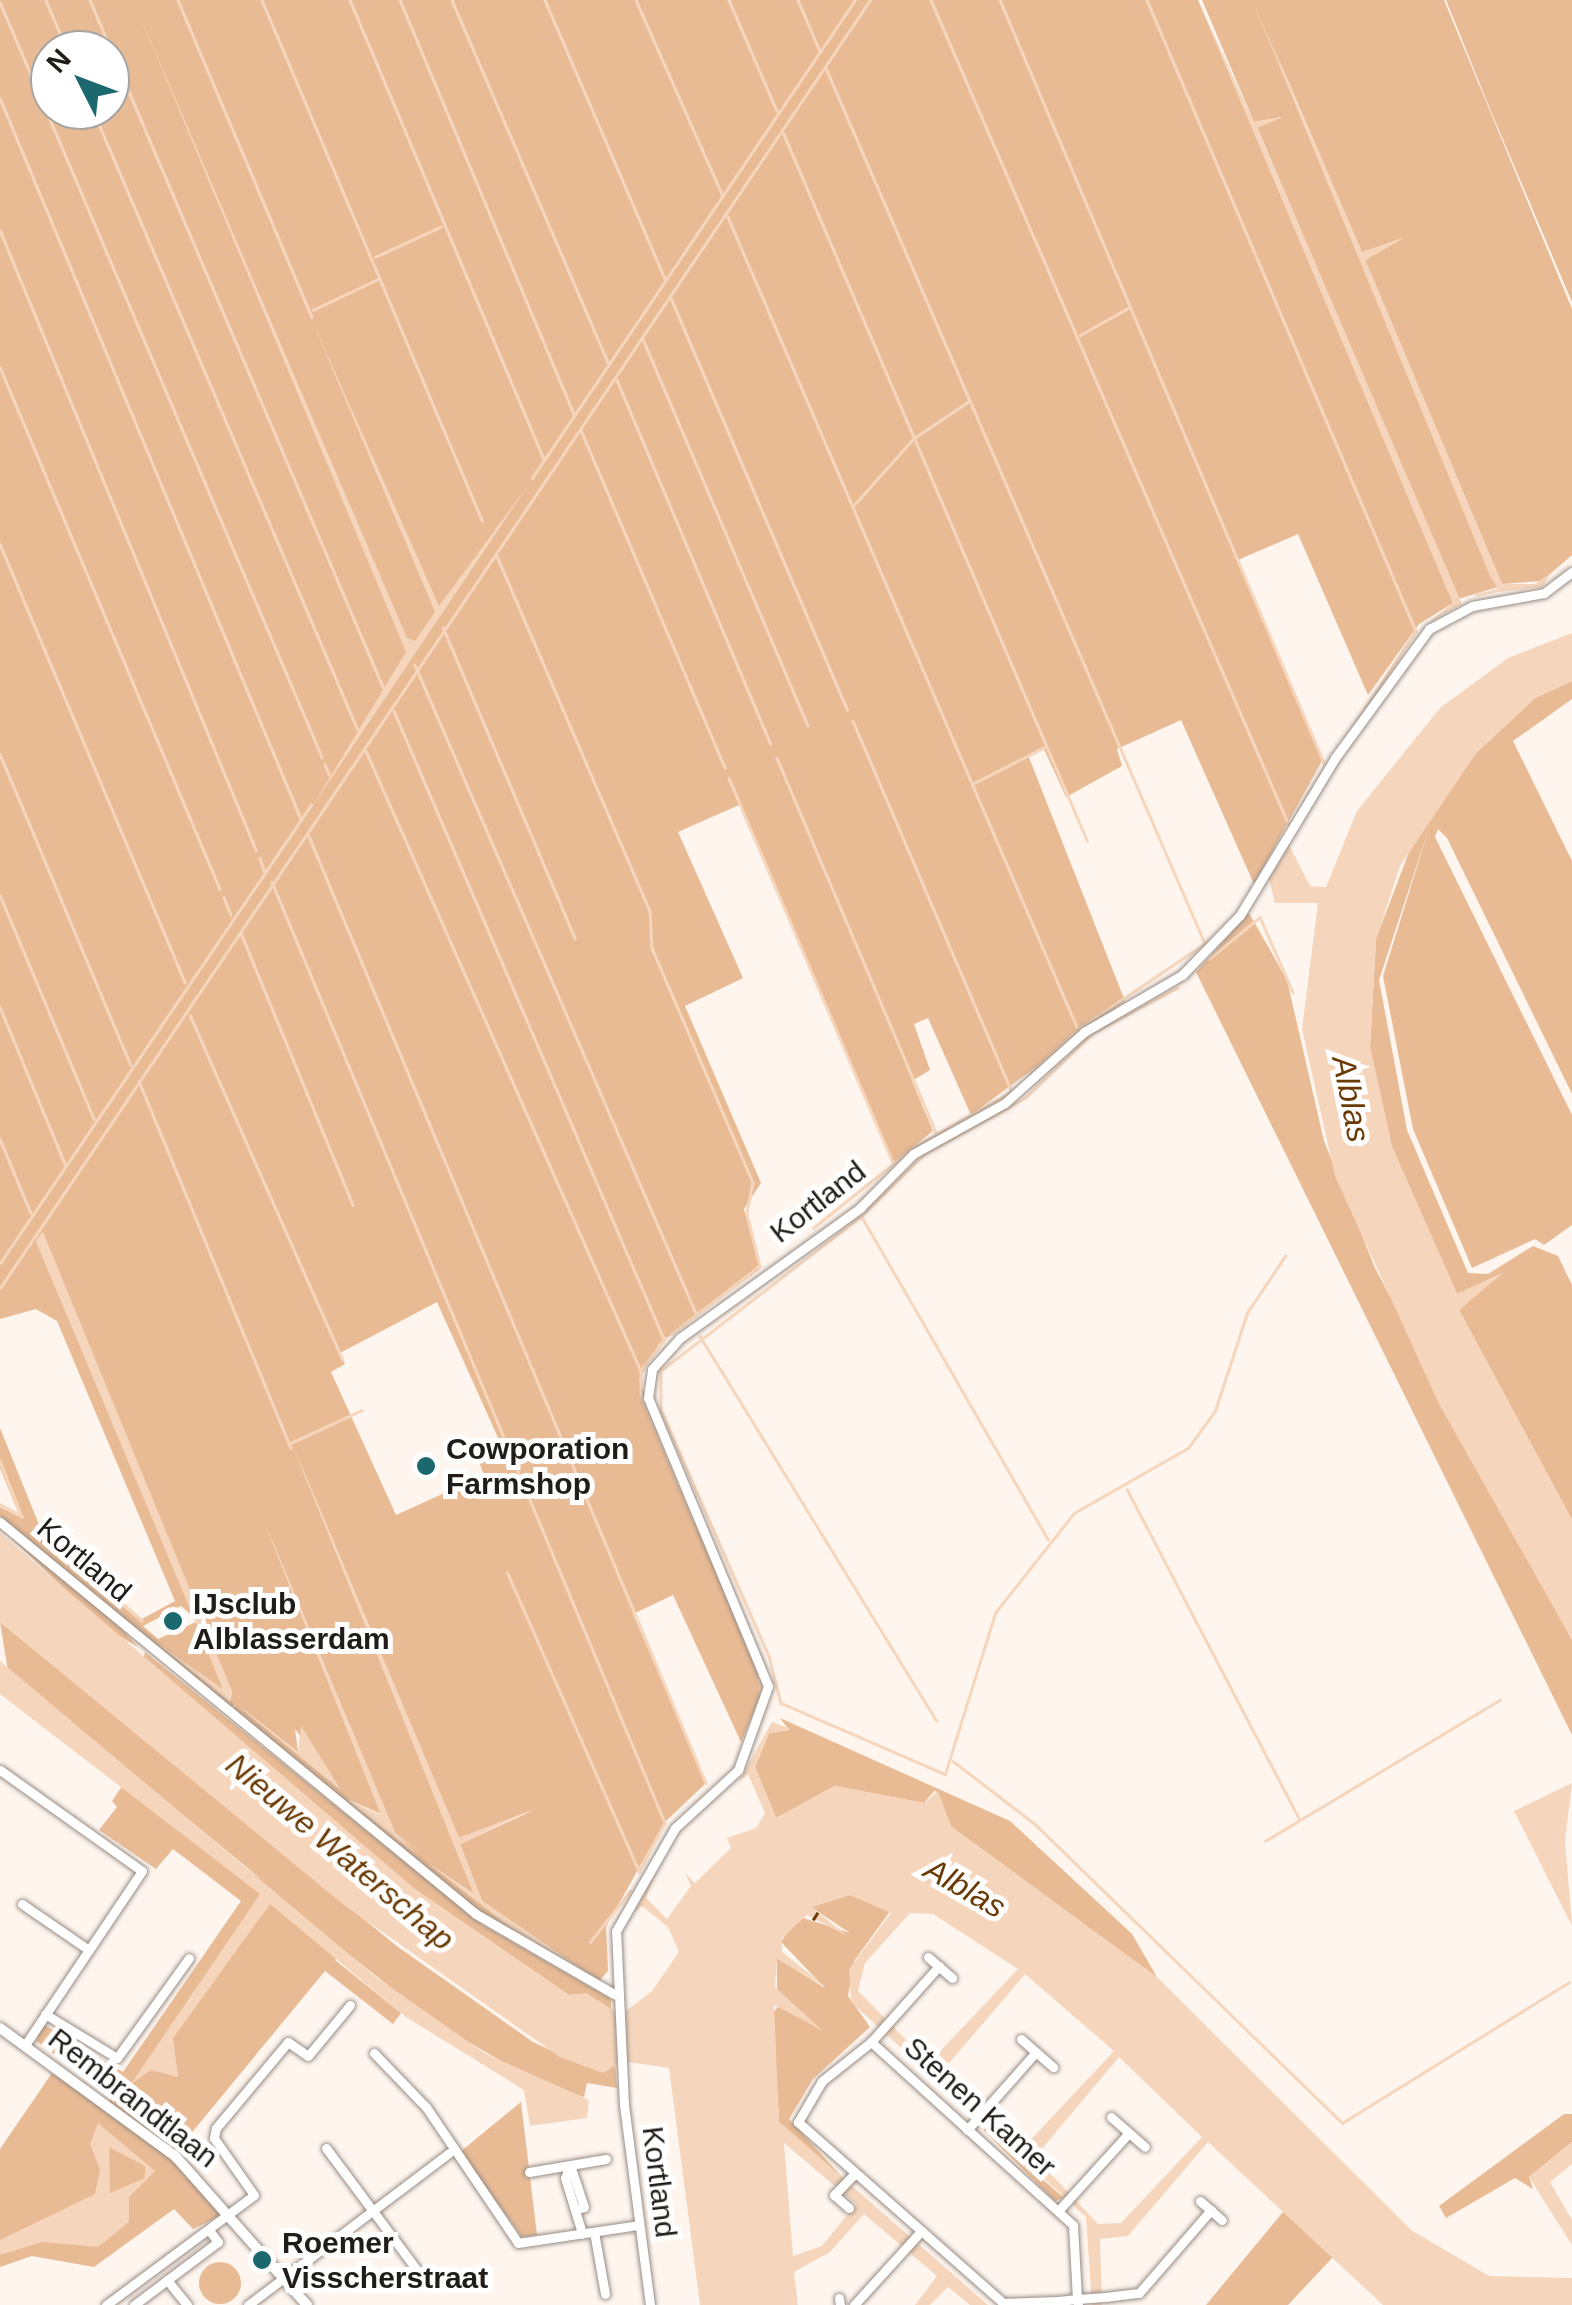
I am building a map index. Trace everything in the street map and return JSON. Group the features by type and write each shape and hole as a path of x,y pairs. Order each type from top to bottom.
{"street":[{"name":"Kortland","path":"650,2305 614,1994 616,1931 675,1828 738,1770 768,1697 751,1634 648,1398 658,1359 860,1208 914,1154 1005,1103 1084,1032 1182,975 1240,915 1416,644 1447,617 1501,599 1544,593 1572,572"},
{"name":"Kortland","path":"0,1522 476,1914 614,1994"},
{"path":"0,1770 142,1871 25,2044"},
{"path":"22,1904 89,1950"},
{"path":"928,1956 952,1978"},
{"path":"44,2014 117,2058 189,1958"},
{"path":"871,2042 939,1966"},
{"path":"106,2305 254,2195 214,2138 216,2128 288,2042 308,2056 350,2005"},
{"name":"Rembrandtlaan","path":"0,2028 176,2157 232,2212 307,2305"},
{"path":"1022,2039 1053,2066"},
{"name":"Stenen Kamer","path":"871,2042 1061,2207 1074,2225 1081,2301 992,2302 798,2122 822,2081 871,2042"},
{"path":"970,2126 1036,2052"},
{"path":"374,2054 426,2107 449,2152 518,2243 638,2225"},
{"path":"1111,2117 1145,2147"},
{"path":"1061,2207 1129,2133"},
{"path":"326,2148 422,2277"},
{"path":"248,2305 449,2152"},
{"path":"529,2172 606,2159"},
{"path":"570,2165 584,2207 577,2208 582,2234"},
{"path":"849,2208 837,2192 853,2174"},
{"path":"1200,2201 1222,2220"},
{"path":"1081,2301 1140,2293 1211,2210"},
{"path":"134,2305 218,2242 208,2230"},
{"path":"594,2232 604,2294"},
{"path":"854,2305 918,2234"},
{"path":"167,2280 186,2305"}],"shaded area":[{"path":"0,0 1198,0 1453,603 1419,624 1368,695 1298,534 1238,560 1323,759 1254,884 1181,720 1117,749 1122,766 1066,797 1043,747 1028,755 1125,1001 971,1115 928,1018 914,1024 930,1070 912,1081 933,1131 893,1163 739,805 678,832 743,978 685,1006 761,1183 744,1209 760,1269 659,1344 639,1380 758,1669 760,1697 741,1742 673,1595 633,1614 706,1783 664,1823 606,1927 608,1971 599,1981 547,1958 452,1892 231,1712 236,1704 229,1710 0,1516 0,1507 20,1517 0,1468 0,1428 42,1532 142,1619 175,1601 57,1321 36,1309 0,1319","holes":["42,1233 232,1692 230,1701 156,1642 224,1691 196,1622 158,1639 143,1626 181,1606 194,1617 36,1241","437,1302 500,1442 476,1454 484,1475 396,1515 331,1372 345,1364 340,1353","293,1446 459,1838 534,1810 460,1844 482,1901 583,1970 523,1937 428,1863 474,1894","266,1526 395,1833 421,1853 347,1799 381,1814","238,1705 298,1752 295,1729 341,1790"]},
{"path":"1202,0 1444,0 1572,309 1572,555 1542,581 1502,584 1365,260 1403,238 1362,253 1268,34 1498,587 1458,599 1257,127 1282,117 1254,122"},
{"path":"1446,0 1572,0 1572,302 1490,109"},
{"path":"1572,681 1572,699 1513,741 1572,861 1572,1094 1447,838 1438,829 1435,837 1572,1115 1572,1225 1544,1245 1535,1239 1472,1268 1413,1129 1383,976 1430,825 1379,980 1407,1130 1468,1273 1488,1274 1533,1246 1558,1256 1572,1285 1572,1520 1459,1310 1497,1276 1457,1294 1392,1147 1370,1048 1376,939 1414,839 1477,752 1535,698"},
{"path":"1249,913 1287,980 1324,1141 1375,1268 1572,1640 1572,1735 1196,972"},
{"path":"0,1527 120,1627 138,1647 105,1628"},
{"path":"0,1622 398,1947 533,2042 586,2067 615,2064 617,2088 587,2083 584,2097 537,2082 436,2023 342,1949 335,1960 401,2013 393,2024 325,1971 170,2159 224,2214 193,2229 174,2209 94,2267 32,2256 0,2267 0,2149 52,2073 104,2109 112,2096 36,2041 43,2024 123,2072 241,1901 173,1849 156,1869 99,1830 117,1807 112,1801 125,1782 261,1879 8,1671"},
{"path":"145,1652 483,1925 611,1999 611,2011 586,1994 569,1995 416,1890 143,1662"},
{"path":"780,1718 1010,1821 1132,1934 1157,1977 985,1856 948,1823 935,1790 924,1803 835,1786 776,1818 755,1767 769,1733 789,1730"},
{"path":"850,1895 891,1910 854,1961 848,1996 870,2027 813,2079 789,2119 844,2179 779,2122 773,2012 782,2003 822,2031 777,1990 777,1958 825,1988 781,1942 797,1916 850,1933 811,1907"},
{"path":"521,2102 537,2235 522,2237 460,2152"},
{"path":"1564,2114 1572,2114 1572,2142 1529,2177 1533,2189 1515,2178 1446,2218 1439,2206"},
{"path":"979,2123 1064,2198 1055,2201"},
{"path":"1283,2212 1333,2257 1288,2305 1206,2305"},
{"path":"220,2262 235,2268 241,2283 235,2298 220,2304 205,2298 199,2283 205,2268"}],"water":[{"path":"133,0 407,638 415,641 435,612 311,318 439,606 529,484 312,807 406,652"},
{"path":"1198,0 1254,122 1283,117 1257,128 1462,604 1426,624 1453,603"},
{"path":"1252,0 1362,252 1403,238 1365,260 1502,584 1535,584 1551,573 1542,587 1500,592 1490,576"},
{"name":"Alblas","path":"1572,633 1572,681 1535,698 1477,752 1400,866 1376,940 1370,1048 1392,1147 1457,1294 1504,1272 1459,1310 1572,1520 1572,1640 1439,1404 1335,1176 1302,1029 1318,903 1275,903 1269,879 1289,845 1310,886 1326,887 1357,811 1440,708 1508,658"},
{"path":"43,1232 232,1692 229,1701 156,1642 224,1690 36,1241"},
{"path":"293,1446 459,1838 534,1809 460,1844 482,1901 583,1970 523,1937 428,1863 474,1894"},
{"path":"266,1526 395,1833 420,1857 347,1800 381,1815"},
{"path":"0,1533 416,1890 569,1995 586,1993 621,2015 652,1991 679,1952 668,1927 642,1906 633,1913 640,1899 662,1857 646,1898 667,1919 691,1886 685,1873 695,1883 731,1848 727,1838 756,1828 765,1813 748,1774 738,1783 772,1722 791,1729 769,1733 755,1767 776,1818 835,1786 924,1803 938,1791 951,1826 1157,1977 1411,2230 1489,2276 1572,2278 1572,2305 1383,2305 1208,2142 1128,2236 1100,2239 1102,2305 1092,2305 1086,2217 851,2002 849,1969 891,1913 850,1895 811,1907 849,1937 807,1915 782,1938 782,1952 826,1987 777,1959 775,1987 822,2030 774,2005 779,2122 988,2305 970,2305 948,2287 930,2305 915,2305 937,2276 864,2214 830,2252 794,2272 798,2305 700,2305 669,2068 622,2061 603,2073 560,2057 344,1905 0,1622","holes":["910,1913 933,1914 1018,1969 929,2063 858,1991 865,1963","1025,1974 1114,2051 1024,2147 940,2074","1119,2057 1202,2137 1121,2223 1098,2224 1035,2157","784,2143 856,2204 822,2246 793,2256"]},
{"path":"0,1661 376,1977 486,2054 589,2100 587,2118 530,2126 524,2090 406,2017 270,1904 173,2038 178,2077 151,2070 131,2084 260,1894 0,1694"},
{"path":"238,1706 298,1752 301,1726 341,1790"},
{"path":"1572,1783 1565,1841 1572,1926 1514,1811"},
{"path":"98,2123 155,2171 129,2197 129,2222 98,2247 42,2242 0,2255 0,2240 95,2194 100,2170 90,2144","holes":["109,2147 145,2166 145,2178 110,2193"]},
{"path":"1572,2142 1572,2164 1550,2182 1572,2220 1572,2245 1529,2177"}],"waterway":[{"path":"46,0 59,30"},
{"path":"90,0 383,687"},
{"path":"178,0 312,317"},
{"path":"262,0 482,520"},
{"path":"350,0 543,458"},
{"path":"400,0 574,413"},
{"path":"452,0 608,363"},
{"path":"545,0 665,279"},
{"path":"636,0 722,194"},
{"path":"729,0 777,111"},
{"path":"798,0 820,51"},
{"path":"532,478 855,0"},
{"path":"0,1288 870,0"},
{"path":"931,0 1289,825"},
{"path":"1000,0 1324,763"},
{"path":"1147,0 1416,631 1302,805"},
{"path":"0,2 322,757"},
{"path":"826,68 1204,941"},
{"path":"0,98 301,819"},
{"path":"102,130 358,730"},
{"path":"783,132 1087,840"},
{"path":"728,217 1077,1027"},
{"path":"375,257 440,227"},
{"path":"0,230 256,850"},
{"path":"313,310 378,279"},
{"path":"671,298 848,710"},
{"path":"1080,335 1130,307"},
{"path":"643,339 808,725"},
{"path":"0,367 220,889"},
{"path":"617,380 771,744"},
{"path":"853,506 914,438 968,402"},
{"path":"581,430 725,768"},
{"path":"0,544 185,983"},
{"path":"497,556 650,911 652,948 753,1182 747,1214 760,1266 672,1334"},
{"path":"1476,595 1502,589"},
{"path":"443,627 575,938"},
{"path":"415,665 696,1313"},
{"path":"394,711 664,1339"},
{"path":"853,721 1011,1090"},
{"path":"972,784 1045,747"},
{"path":"366,751 641,1371"},
{"path":"0,754 131,1065"},
{"path":"777,758 936,1133"},
{"path":"325,764 329,774"},
{"path":"729,778 893,1163"},
{"path":"0,1263 311,805"},
{"path":"308,834 706,1783"},
{"path":"260,858 264,870"},
{"path":"272,882 665,1823 639,1872 507,1573"},
{"path":"0,895 94,1119"},
{"path":"224,897 231,915"},
{"path":"1209,959 1260,917 1293,992"},
{"path":"241,933 353,1205"},
{"path":"1030,1074 1078,1029 1207,942"},
{"path":"1178,988 1092,1034 1026,1098 925,1154 861,1217 661,1371 661,1410 769,1656 781,1703 945,1774 995,1613 1074,1513 1188,1448 1215,1411 1247,1313 1285,1256"},
{"path":"0,1007 65,1164"},
{"path":"190,1015 343,1360"},
{"path":"139,1081 291,1448"},
{"path":"813,1228 914,1147 1009,1093"},
{"path":"0,1139 31,1213"},
{"path":"862,1217 1048,1539"},
{"path":"700,1336 936,1720"},
{"path":"666,1338 641,1371 641,1395 695,1522"},
{"path":"291,1443 362,1410"},
{"path":"0,1461 22,1517 0,1505"},
{"path":"1127,1489 1300,1820"},
{"path":"47,1538 142,1621"},
{"path":"759,1677 762,1693"},
{"path":"1265,1841 1500,1700"},
{"path":"953,1761 1035,1824 1342,2123 1569,1982"},
{"path":"590,1942 630,1891"}],"ferry route":[{"path":"813,1920 818,1912"}],"place":[{"name":"Cowporation Farmshop","path":"426,1466"},
{"name":"IJsclub Alblasserdam","path":"173,1621"},
{"name":"Roemer Visscherstraat","path":"262,2260"}],"water label":[{"name":"Nieuwe Waterschap","path":"340,1852"}]}
